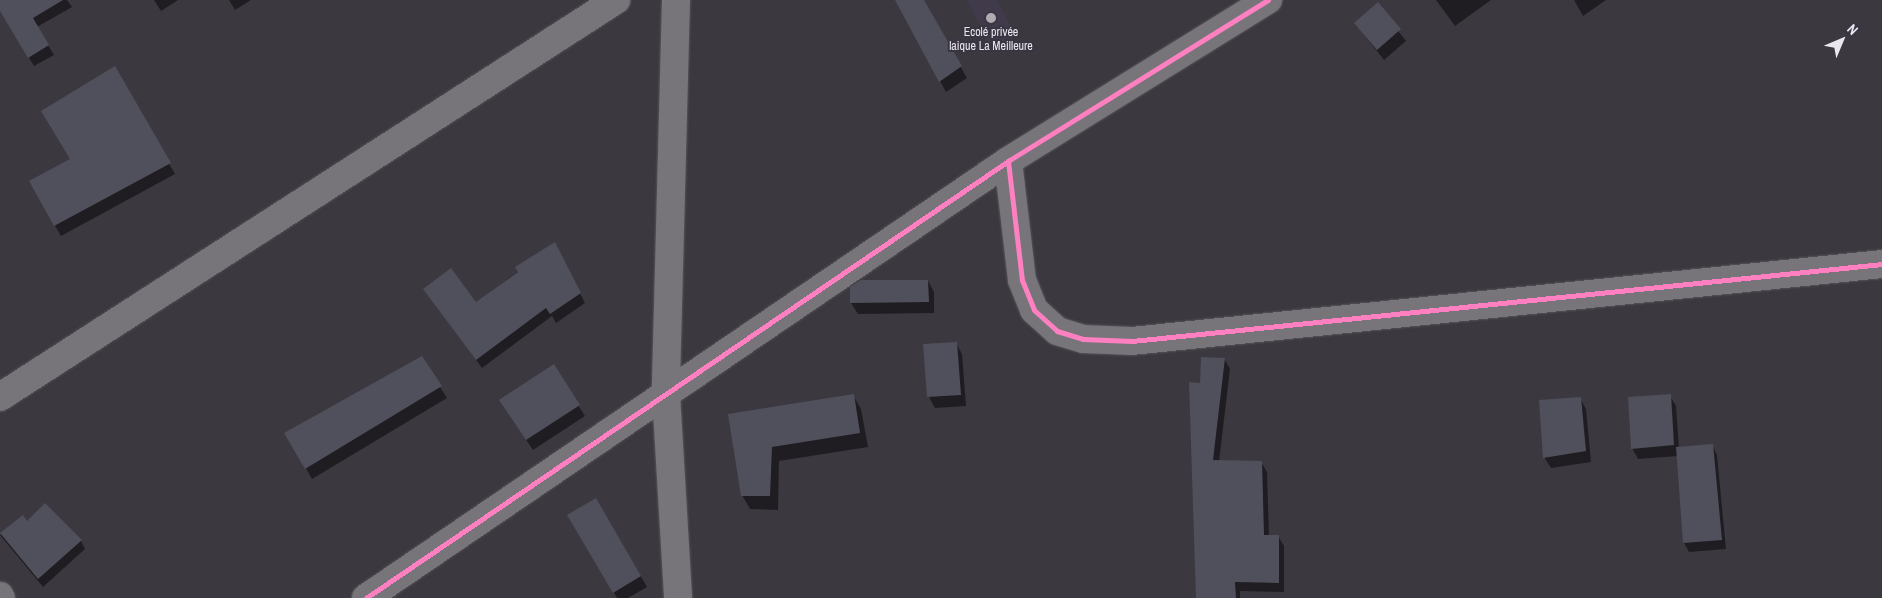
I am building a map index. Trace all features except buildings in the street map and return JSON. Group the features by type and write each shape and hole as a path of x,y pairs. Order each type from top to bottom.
{"street":[{"path":"0,397 616,0"},
{"path":"676,0 666,394 678,598"},
{"path":"366,598 1008,161 1268,0"},
{"path":"1008,161 1022,280 1034,310 1057,330 1083,339 1132,341 1882,264"}],"shaded area":[{"name":"Ecolé privée laique La Meilleure","path":"967,0 997,0 1016,36 993,53"}],"cycle path":[{"path":"366,598 1008,161 1268,0"},
{"path":"1008,161 1022,280 1034,310 1057,331 1083,339 1132,341 1882,264"}],"place":[{"name":"Ecolé privée laique La Meilleure","path":"991,18"}]}
